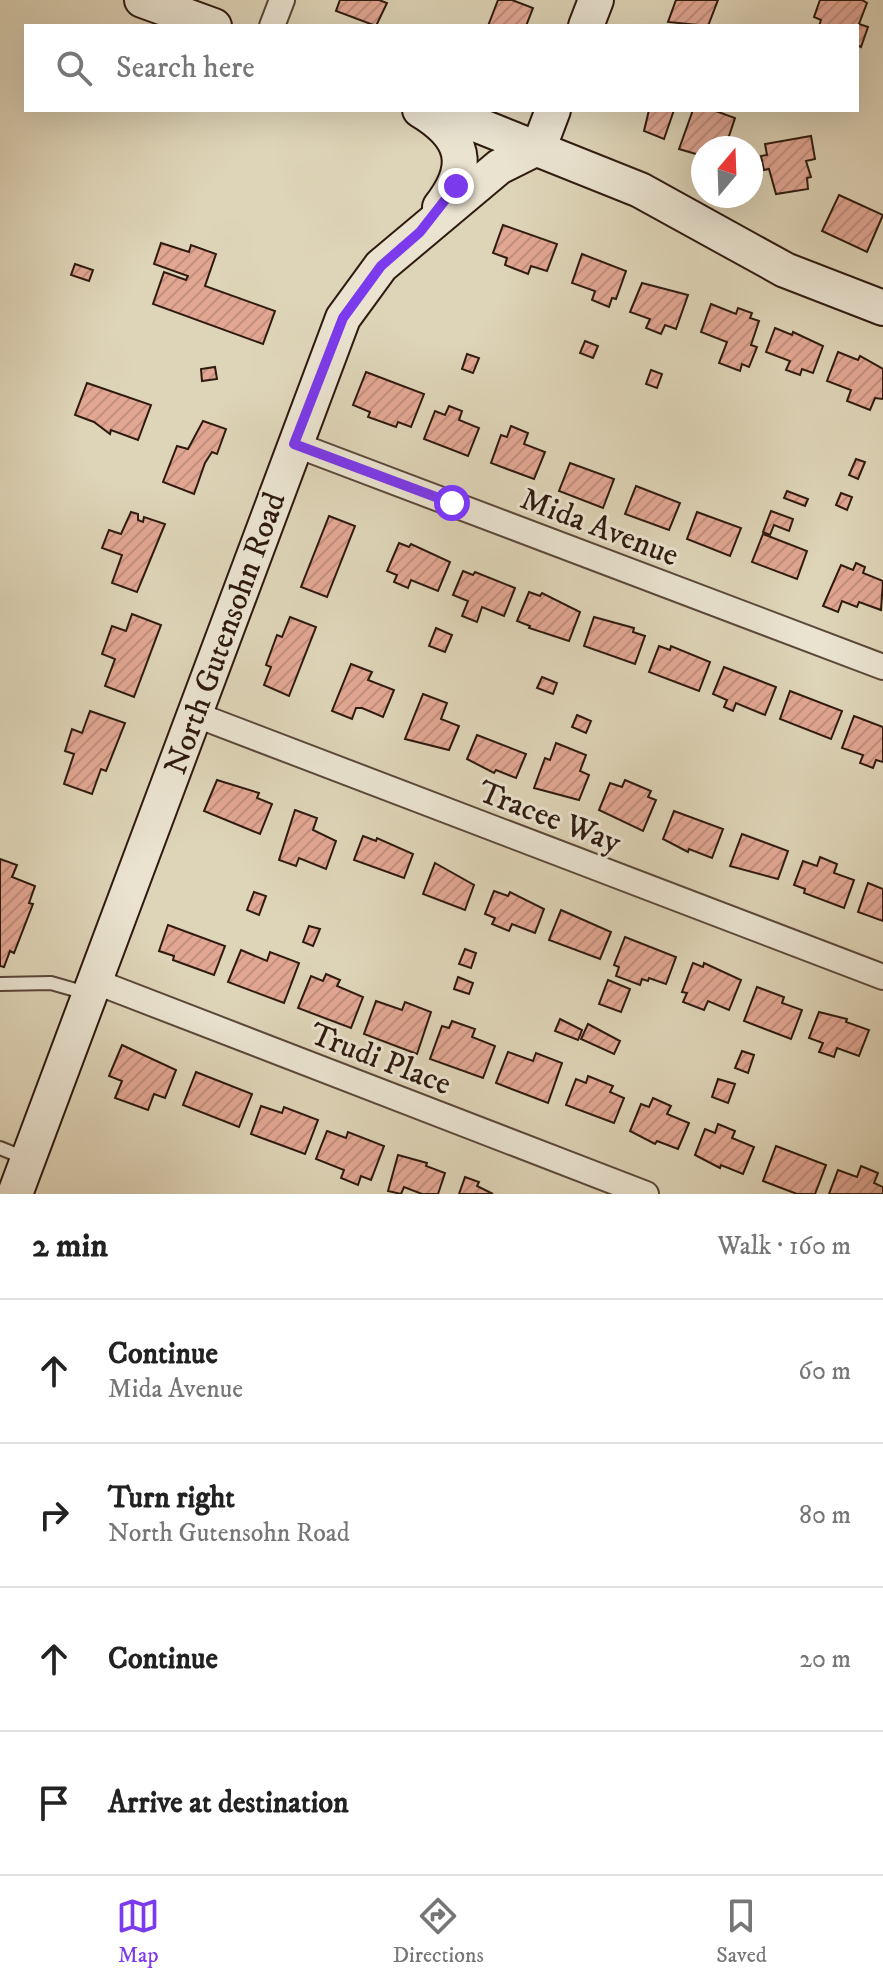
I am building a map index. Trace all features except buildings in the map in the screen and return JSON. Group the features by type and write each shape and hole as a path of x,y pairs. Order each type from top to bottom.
{"street":[{"path":"142,0 208,24"},
{"path":"273,24 282,0"},
{"path":"587,24 596,0"},
{"path":"420,232 456,186 460,169 459,153 451,135 422,112"},
{"path":"445,112 640,190 785,270 883,308"},
{"path":"539,147 552,112"},
{"name":"North Gutensohn Road","path":"15,1194 14,1153 92,987 343,318 381,266 499,167 539,147"},
{"name":"Mida Avenue","path":"294,444 883,667"},
{"name":"Tracee Way","path":"194,714 883,977"},
{"name":"Trudi Place","path":"92,987 646,1194"}],"lane":[{"path":"0,984 51,983 92,987"}],"route":[{"path":"452,503 294,444 343,318 381,266 420,232 456,186"}]}
